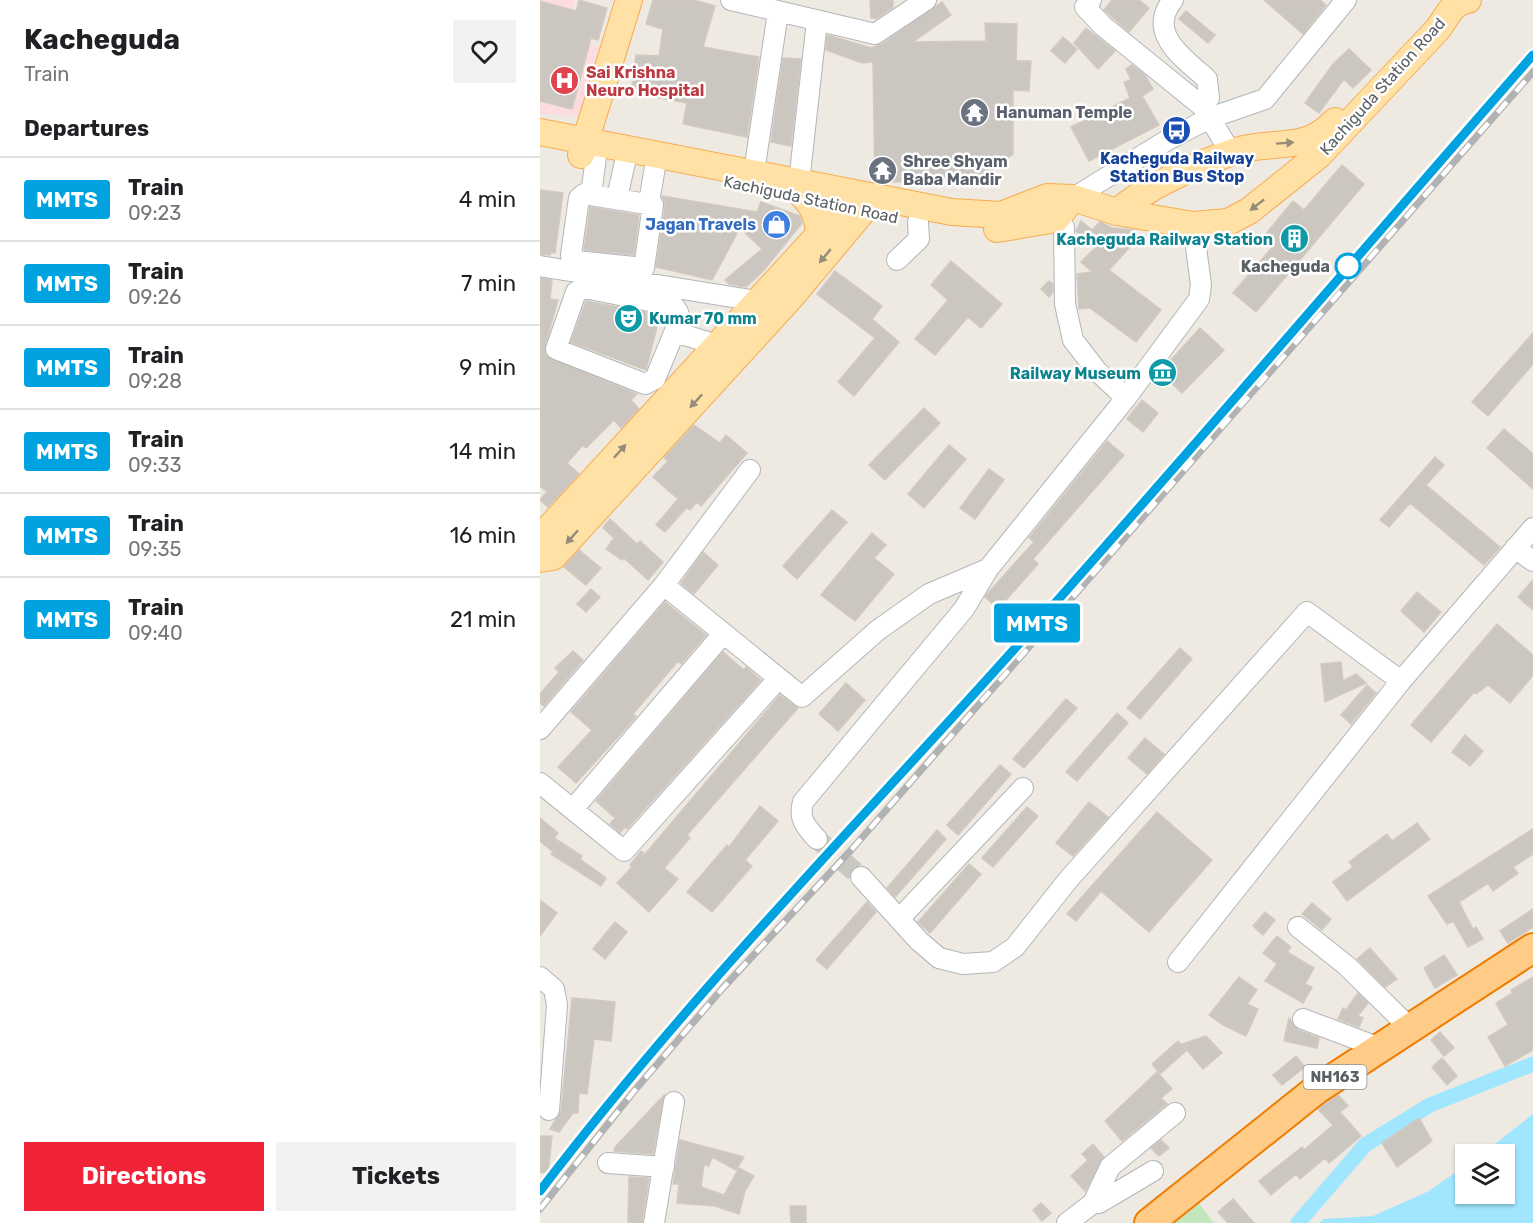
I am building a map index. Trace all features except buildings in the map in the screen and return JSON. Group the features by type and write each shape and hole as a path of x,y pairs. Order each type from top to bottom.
{"highway":[{"name":"NH163","path":"1149,1223 1317,1089 1533,948"}],"main road":[{"path":"588,151 629,0"},
{"name":"Kachiguda Station Road","path":"540,132 588,151 625,162 801,189 859,202 918,222 984,229 1004,228 1073,198 1116,212 1193,225 1208,225 1239,218 1311,163 1437,30 1459,3"},
{"name":"Kachiguda Station Road","path":"1116,212 1137,195 1231,153 1254,147 1300,142 1321,136 1420,27 1459,3"},
{"name":"Kachiguda Station Road","path":"540,149 588,151 754,172 801,189"},
{"path":"801,189 818,218 819,234"},
{"path":"540,538 672,377 717,345 819,234 859,202"},
{"path":"540,559 553,557 791,297 859,202"},
{"name":"Kachiguda Station Road","path":"859,202 980,215 1001,215 1052,208"}],"street":[{"path":"731,0 875,34 927,0"},
{"path":"1173,0 1163,17 1163,27 1174,51 1207,79 1209,98 1206,112"},
{"path":"1073,198 1169,139 1206,112 1265,99 1346,0"},
{"path":"1087,2 1102,26 1206,112 1231,153"},
{"path":"754,172 778,12"},
{"path":"801,189 817,21"},
{"path":"588,151 591,195"},
{"path":"617,198 625,162"},
{"path":"649,202 655,167"},
{"path":"584,194 591,195 649,202 655,209 644,268 576,261 571,255 579,198 584,194"},
{"path":"1052,208 1064,227 1065,304 1072,340 1097,371 1126,398"},
{"path":"897,260 920,239 918,222"},
{"path":"817,839 802,823 800,812 803,802 964,609 988,569 1126,398 1199,299 1201,285 1193,225"},
{"path":"540,266 757,301"},
{"path":"594,288 674,306 678,312 679,321 675,332 672,377 655,379 645,384 556,349 576,292 594,288"},
{"path":"675,332 717,345"},
{"path":"540,729 664,585 750,470"},
{"path":"1178,962 1401,681 1533,528"},
{"path":"1515,548 1533,561"},
{"path":"664,585 802,697 878,630 929,594 988,569"},
{"path":"861,877 919,941 939,958 963,964 993,962 1014,947 1068,880 1306,612 1401,681"},
{"path":"573,809 723,634"},
{"path":"540,783 624,851 778,679"},
{"path":"899,919 1023,788"},
{"path":"1298,927 1347,966 1411,1029"},
{"path":"540,977 554,989 548,1004 546,1098"},
{"path":"1303,1019 1380,1048"},
{"path":"654,1223 674,1102"},
{"path":"1067,1223 1093,1203 1110,1167 1175,1113"},
{"path":"608,1162 664,1167"},
{"path":"1093,1203 1099,1203 1153,1171"}],"shaded area":[{"name":"Sai Krishna Neuro Hospital","path":"540,0 575,0 564,38 600,47 581,116 540,114"}],"green space":[{"path":"1198,1202 1214,1223 1172,1223"}],"water":[{"path":"1533,1114 1533,1223 1319,1223 1324,1219 1373,1216 1427,1192 1455,1173 1455,1204 1515,1204 1515,1144 1495,1144"}],"waterway":[{"path":"1298,1223 1365,1145 1430,1105 1533,1064"}],"tunnel":[{"path":"817,839 861,877"}],"railway":[{"path":"540,1191 595,1121 710,985 1075,581 1533,55"},
{"path":"540,1209 635,1090 722,989 852,849 1533,72"}],"train":[{"name":"MMTS","path":"540,1191 626,1082 722,970 1012,651 1533,55"}],"place":[{"name":"Sai Krishna Neuro Hospital","path":"565,81"},
{"name":"Hanuman Temple","path":"975,112"},
{"name":"Kacheguda Railway Station Bus Stop","path":"1177,130"},
{"name":"Shree Shyam Baba Mandir","path":"882,170"},
{"name":"Jagan Travels","path":"777,224"},
{"name":"Kacheguda Railway Station","path":"1294,239"},
{"name":"Kacheguda","path":"1348,266"},
{"name":"Kumar 70 mm","path":"628,318"},
{"name":"Railway Museum","path":"1162,373"}]}
